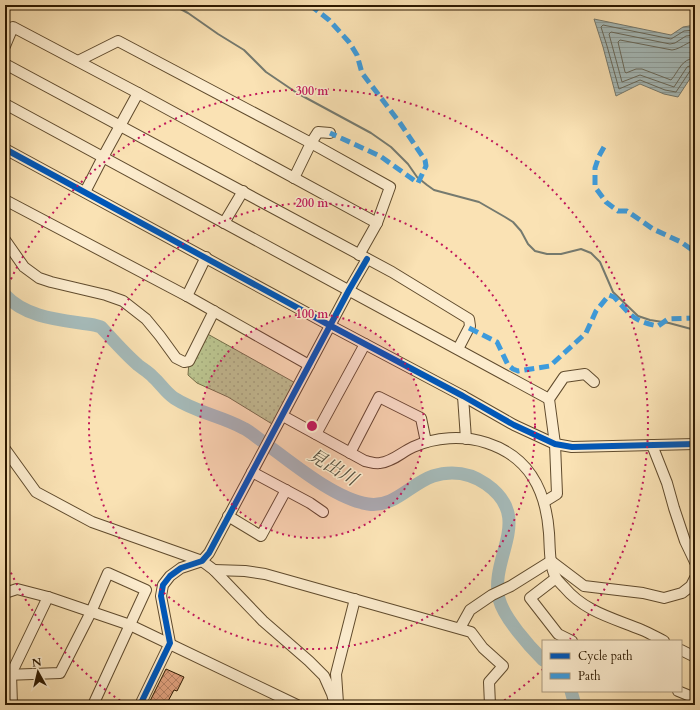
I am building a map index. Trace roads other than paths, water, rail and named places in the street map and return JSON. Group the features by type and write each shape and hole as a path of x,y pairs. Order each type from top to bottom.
{"street":[{"path":"5,46 13,27 377,223"},
{"path":"78,61 118,41 311,143 390,187 350,290 209,553 202,561 181,568 170,576 163,585 162,596 170,644 140,705"},
{"path":"5,64 392,272 469,319 470,326 458,349"},
{"path":"85,192 138,93"},
{"path":"5,104 549,399"},
{"path":"294,178 318,132 330,133"},
{"path":"5,149 514,425 555,444 572,447 695,444"},
{"path":"224,223 243,191"},
{"path":"5,200 187,296 309,365"},
{"path":"5,240 24,267 38,278 106,295 123,301 146,319 176,358 184,362 189,361 214,311"},
{"path":"187,296 206,258"},
{"path":"316,434 365,344"},
{"path":"544,502 557,494 555,444 549,399 564,377 585,374 594,382"},
{"path":"463,396 466,439"},
{"path":"350,453 379,397 421,418 426,442"},
{"path":"283,416 365,461 380,463 388,461 412,447 426,442 450,438 466,439 486,443 518,460 532,475 544,502 548,528 550,561 556,578 573,598 599,614 643,630 662,640"},
{"path":"652,445 667,483 685,541 695,562"},
{"path":"5,449 36,492 92,522 202,561 214,570 263,621 324,676 337,705"},
{"path":"252,472 310,502 323,512"},
{"path":"228,516 261,536 286,490"},
{"path":"550,561 584,586 643,593 664,598 682,594 691,586 695,578"},
{"path":"460,628 470,610 492,595 511,586 550,561"},
{"path":"214,570 246,571 265,574 471,632 483,648 503,666 489,682 490,705"},
{"path":"8,674 60,672 91,612 108,573 146,590 92,705"},
{"path":"556,578 530,598 558,634 570,640"},
{"path":"5,593 17,588 130,625 297,705"},
{"path":"12,705 8,674 48,597"},
{"path":"337,705 339,700 336,674 355,599"},
{"path":"682,650 695,657"},
{"path":"680,692 695,698"}],"water":[{"path":"594,19 671,35 683,27 695,25 695,71 678,97 664,94 640,84 616,96"}],"waterway":[{"path":"173,5 188,13 244,50 266,72 297,93 371,133 391,147 408,164 417,177 434,190 479,202 505,217 513,222 521,231 528,244 535,251 547,254 561,254 581,249 591,253 600,262 613,292 638,316 695,330"},
{"name":"見出川","path":"5,295 14,303 35,314 58,320 101,327 128,356 150,374 174,398 191,407 246,429 313,478 341,495 355,501 368,504 386,502 394,499 417,484 433,476 445,473 457,473 474,477 486,484 500,497 507,510 509,524 500,568 498,583 499,599 511,623 524,640 542,659"},
{"name":"見出川","path":"571,692 575,705"}]}
